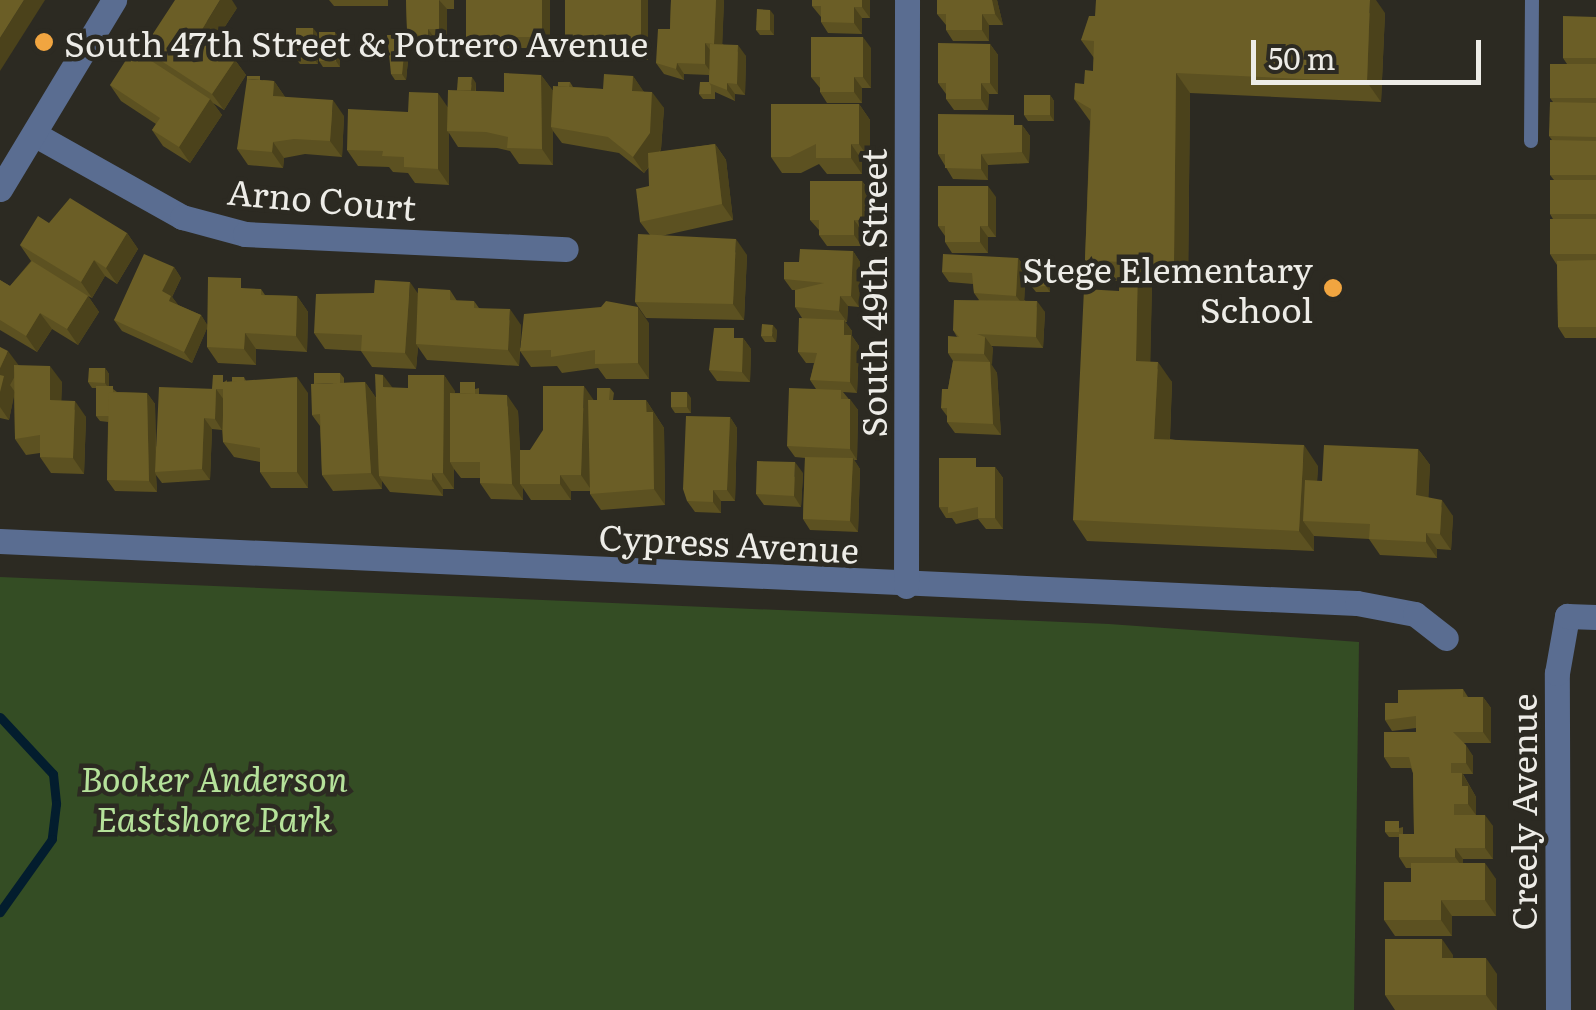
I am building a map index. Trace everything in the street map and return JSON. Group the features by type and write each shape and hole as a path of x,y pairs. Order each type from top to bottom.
{"street":[{"path":"0,189 114,0"},
{"name":"South 49th Street","path":"906,586 907,0"},
{"name":"Arno Court","path":"34,134 182,217 245,234 566,249"},
{"name":"Cypress Avenue","path":"0,540 906,586 1356,603 1415,614 1446,638"},
{"name":"Creely Avenue","path":"1558,1010 1556,673 1567,616 1596,617"}],"lane":[{"path":"1531,141 1532,0"}],"green space":[{"name":"Booker Anderson Eastshore Park","path":"0,577 1109,624 1359,642 1354,1010 0,1010"}],"building":[{"path":"0,0 24,0 0,38"},
{"path":"175,0 220,0 198,36 235,60 212,94 143,49"},
{"path":"406,0 439,0 439,29 428,29 428,39 407,30"},
{"path":"466,0 542,0 542,37 466,37"},
{"path":"565,0 641,0 641,49 565,49"},
{"path":"671,0 716,0 714,44 705,43 705,64 677,63 676,69 656,63 658,29 670,29"},
{"path":"812,0 862,0 862,7 854,7 854,23 821,22 821,6 812,6"},
{"path":"937,0 992,0 995,14 982,14 982,30 946,30 946,14 937,14"},
{"path":"1096,0 1370,0 1367,82 1176,73 1174,264 1138,263 1136,361 1158,362 1154,439 1304,445 1299,531 1073,520 1084,289 1119,291 1120,262 1085,260 1091,109 1074,99 1075,83 1084,84 1085,70 1093,71 1094,41 1081,40 1089,16 1095,16"},
{"path":"757,9 770,10 770,30 756,30"},
{"path":"1563,16 1596,17 1596,58 1563,58"},
{"path":"296,28 313,28 314,59 296,59"},
{"path":"319,32 335,32 336,61 319,61"},
{"path":"387,35 406,35 402,74 391,74"},
{"path":"811,37 863,37 863,77 854,77 854,92 820,92 820,77 811,77"},
{"path":"257,38 272,38 272,50 257,50"},
{"path":"938,43 990,44 990,83 981,83 981,99 946,99 946,83 938,83"},
{"path":"710,44 738,45 737,84 727,83 727,90 709,83"},
{"path":"133,49 210,99 179,147 152,130 160,118 110,85"},
{"path":"1550,64 1596,64 1596,98 1550,98"},
{"path":"504,73 541,75 542,149 507,148 508,137 486,132 447,131 448,90 504,92"},
{"path":"604,74 633,76 632,91 652,92 650,133 633,157 608,137 551,127 553,86 603,89"},
{"path":"458,77 472,77 471,90 457,90"},
{"path":"247,79 274,81 273,96 333,100 330,141 273,142 272,152 237,149"},
{"path":"700,82 709,82 711,94 699,94"},
{"path":"409,92 438,93 438,169 404,167 404,157 382,156 383,151 347,150 348,109 408,112"},
{"path":"1024,95 1050,95 1050,115 1024,115"},
{"path":"1550,102 1596,103 1596,137 1549,136"},
{"path":"771,104 859,104 859,144 851,144 851,158 816,158 816,144 790,157 771,157"},
{"path":"938,114 1014,115 1014,125 1022,125 1022,152 981,154 981,169 945,168 945,154 938,154"},
{"path":"1550,140 1596,141 1596,175 1550,175"},
{"path":"715,144 722,204 640,222 636,189 649,186 648,153"},
{"path":"1550,180 1596,180 1596,214 1550,214"},
{"path":"810,181 862,181 862,220 854,220 854,235 819,235 819,220 810,220"},
{"path":"938,186 988,186 988,226 980,226 980,242 945,242 945,226 938,226"},
{"path":"70,198 127,233 106,268 94,260 81,282 20,245 38,216 49,223"},
{"path":"1550,219 1596,219 1596,254 1550,254"},
{"path":"638,234 736,239 733,304 635,302"},
{"path":"800,249 853,251 851,296 840,296 839,311 795,307 795,290 824,283 784,279 784,262 799,262"},
{"path":"144,254 174,267 162,291 171,296 169,301 201,315 184,352 114,320"},
{"path":"943,254 1018,258 1016,296 974,293 972,273 942,272"},
{"path":"1596,260 1596,327 1558,327 1557,261"},
{"path":"32,261 88,296 67,329 40,313 26,336 0,320 0,280 10,286"},
{"path":"1031,267 1046,267 1046,286 1032,287"},
{"path":"208,277 241,278 241,288 261,289 261,295 297,296 296,336 245,333 244,349 207,347"},
{"path":"375,280 410,282 405,353 361,351 362,335 314,333 316,294 374,293"},
{"path":"418,288 450,290 450,300 474,301 474,308 510,309 508,350 416,344"},
{"path":"954,300 1037,301 1036,337 977,334 985,337 984,354 948,353 948,336 959,337 953,330"},
{"path":"606,301 638,307 638,363 595,364 595,350 551,357 551,350 520,351 524,314 601,307"},
{"path":"799,318 844,320 844,335 851,335 850,382 810,380 817,353 798,352"},
{"path":"762,324 773,325 772,336 761,336"},
{"path":"714,328 734,328 734,338 743,338 742,372 709,370"},
{"path":"0,347 8,351 0,368"},
{"path":"953,361 990,362 993,424 947,422 947,408 941,408 942,389 948,389"},
{"path":"14,365 50,366 50,400 75,401 73,458 40,457 40,435 15,439"},
{"path":"89,368 105,368 105,383 88,382"},
{"path":"314,373 340,373 340,383 314,384"},
{"path":"375,374 383,375 383,387 408,388 408,375 444,375 443,473 432,473 432,480 379,476"},
{"path":"213,375 223,375 223,389 212,389"},
{"path":"297,377 297,472 260,472 260,448 223,442 223,382"},
{"path":"365,382 371,473 322,475 320,414 312,415 311,384"},
{"path":"460,382 475,382 475,394 460,393"},
{"path":"96,386 113,386 113,392 109,392 109,416 96,416"},
{"path":"543,386 584,386 581,475 560,475 560,484 520,484 520,450 530,450 543,430"},
{"path":"159,387 216,389 215,419 204,418 202,469 155,472"},
{"path":"597,388 610,388 609,400 597,400"},
{"path":"789,388 841,390 841,399 850,399 850,449 787,446"},
{"path":"109,392 147,393 149,481 107,480"},
{"path":"671,392 687,392 687,407 671,407"},
{"path":"450,393 507,395 512,484 480,483 480,462 450,462"},
{"path":"588,400 646,400 646,412 653,412 654,489 590,494"},
{"path":"686,416 730,417 727,490 713,490 713,502 687,501 683,489"},
{"path":"1324,445 1418,449 1416,495 1442,500 1440,534 1426,533 1426,542 1369,539 1370,524 1303,521 1305,480 1322,481"},
{"path":"805,457 853,458 850,521 803,519"},
{"path":"939,458 976,458 976,467 995,467 995,518 978,518 978,507 948,513 948,507 939,507"},
{"path":"757,461 795,462 794,496 756,494"},
{"path":"1463,689 1463,697 1483,697 1483,732 1453,732 1466,745 1466,763 1451,763 1451,773 1462,773 1462,786 1468,786 1468,804 1454,804 1454,815 1485,815 1485,848 1455,848 1455,857 1399,857 1399,834 1414,834 1413,773 1409,757 1384,757 1384,732 1416,732 1416,716 1385,720 1385,703 1398,703 1398,690"},
{"path":"1385,821 1399,821 1399,832 1385,832"},
{"path":"1411,863 1485,863 1485,900 1441,900 1441,920 1384,920 1384,882 1411,882"},
{"path":"1385,939 1442,939 1442,958 1486,958 1486,995 1385,995"}],"waterway":[{"path":"0,717 53,774 56,804 52,839 0,912"}],"place":[{"name":"South 47th Street & Potrero Avenue","path":"44,42"},
{"name":"Stege Elementary School","path":"1333,288"}]}
